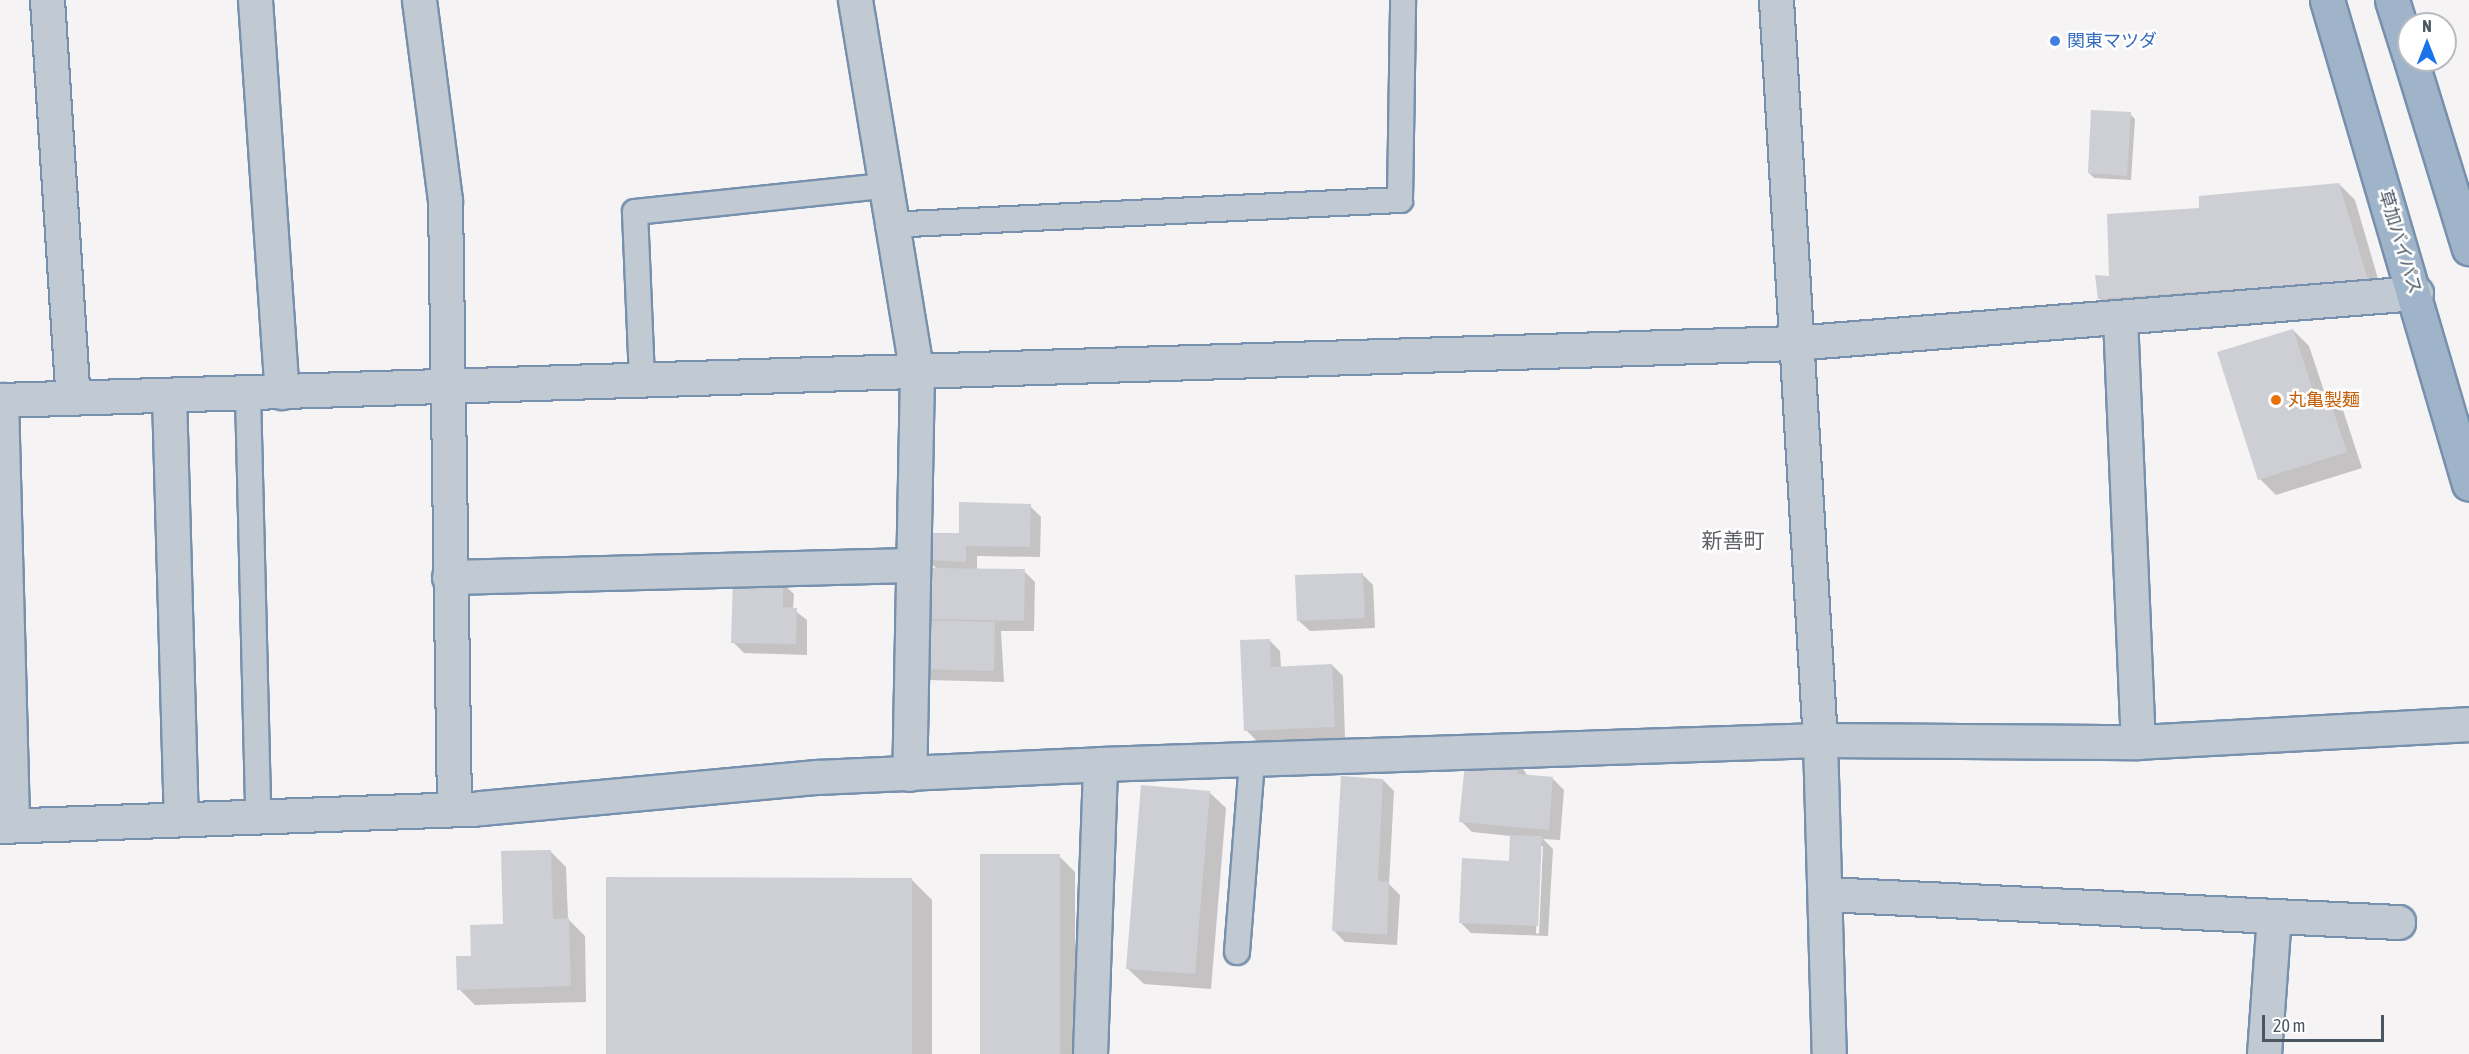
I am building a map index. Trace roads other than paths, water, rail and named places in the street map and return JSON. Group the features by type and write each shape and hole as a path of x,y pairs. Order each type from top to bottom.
{"highway":[{"name":"草加バイパス","path":"2327,0 2416,293 2469,484"},
{"path":"2392,0 2397,16"},
{"path":"2415,72 2469,248"}],"street":[{"path":"47,0 73,398"},
{"path":"255,0 282,392"},
{"path":"419,0 445,200 454,809"},
{"path":"855,0 888,225 917,373 909,774"},
{"path":"1776,0 1793,343 1820,740 1829,1054"},
{"path":"2416,293 1793,343 917,373 446,384 248,394 1,400 6,826 454,809 817,777 1100,764 1252,761 1820,740 2138,742 2469,724"},
{"path":"2120,317 2138,742"},
{"path":"169,395 181,819"},
{"path":"449,577 913,565"},
{"path":"1090,1054 1100,764"},
{"path":"1825,894 2398,922"},
{"path":"2264,1054 2274,916"}],"lane":[{"path":"888,225 1400,200 1403,0"},
{"path":"642,379 635,212 882,186"},
{"path":"248,394 258,816"},
{"path":"1237,952 1252,761"}],"place":[{"name":"関東マツダ","path":"2055,41"},
{"name":"丸亀製麺","path":"2276,400"}],"district":[{"name":"新善町","path":"1733,540"}]}
